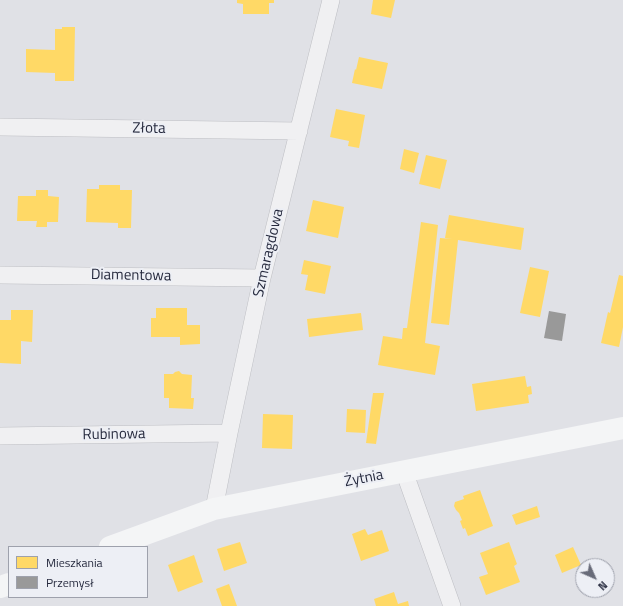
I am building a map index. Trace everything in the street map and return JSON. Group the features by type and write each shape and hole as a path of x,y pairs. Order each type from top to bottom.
{"street":[{"name":"Szmaragdowa","path":"214,509 262,278 332,0"},
{"name":"Złota","path":"0,127 299,131"},
{"name":"Diamentowa","path":"0,274 262,278"},
{"name":"Żytnia","path":"113,546 214,509 623,428"},
{"name":"Rubinowa","path":"0,436 229,433"},
{"path":"404,471 452,606"}],"building: Mieszkania":[{"path":"237,0 274,0 274,3 269,3 269,14 243,14 243,4 237,3"},
{"path":"373,0 395,0 391,18 371,14"},
{"path":"62,27 75,27 74,81 55,81 55,73 26,72 26,49 55,50 55,29 62,29"},
{"path":"359,57 388,63 382,89 352,83"},
{"path":"336,109 365,115 359,148 348,146 349,141 330,137"},
{"path":"404,149 419,153 414,173 400,169"},
{"path":"426,155 447,160 440,189 419,184"},
{"path":"99,185 120,185 120,190 132,190 131,228 118,228 118,223 86,222 87,189 99,189"},
{"path":"36,190 48,190 48,196 59,197 58,222 47,222 47,227 36,227 37,221 17,221 18,196 36,196"},
{"path":"313,200 344,207 338,238 306,231"},
{"path":"449,215 524,228 521,250 458,240 449,325 431,323 440,238 452,239 445,238"},
{"path":"421,222 438,225 425,343 440,346 435,375 378,365 383,336 402,339 403,328 407,328"},
{"path":"304,260 331,266 325,294 305,290 308,275 301,274"},
{"path":"530,267 549,271 540,317 520,313"},
{"path":"619,275 623,276 623,327 619,347 601,343"},
{"path":"156,308 187,308 187,325 200,325 200,344 180,345 180,337 151,337 151,318 156,318"},
{"path":"11,310 33,310 32,342 21,341 21,364 0,363 0,320 11,320"},
{"path":"361,313 363,330 309,337 307,319"},
{"path":"179,371 182,374 192,375 191,398 194,398 193,409 169,408 169,398 164,398 164,374 173,374"},
{"path":"525,376 527,387 531,386 532,394 528,395 529,403 476,411 472,384"},
{"path":"373,393 384,393 376,444 366,443"},
{"path":"347,409 366,410 365,433 346,432"},
{"path":"263,414 293,415 292,449 262,448"},
{"path":"480,490 493,526 468,536 465,528 463,529 460,521 462,520 459,513 454,506 455,502 464,499 463,496"},
{"path":"537,506 540,517 516,525 512,515"},
{"path":"365,529 368,535 382,530 389,551 361,561 352,534"},
{"path":"240,542 247,563 224,571 217,549"},
{"path":"509,542 517,564 514,566 520,582 486,595 479,577 488,574 480,553"},
{"path":"573,547 578,558 575,558 575,568 562,573 555,555"},
{"path":"194,555 203,582 178,592 168,565"},
{"path":"229,584 237,606 222,606 216,589"},
{"path":"394,592 398,604 408,601 409,606 376,606 374,599"}],"building: Przemysł":[{"path":"549,311 566,314 562,341 544,338"}]}
